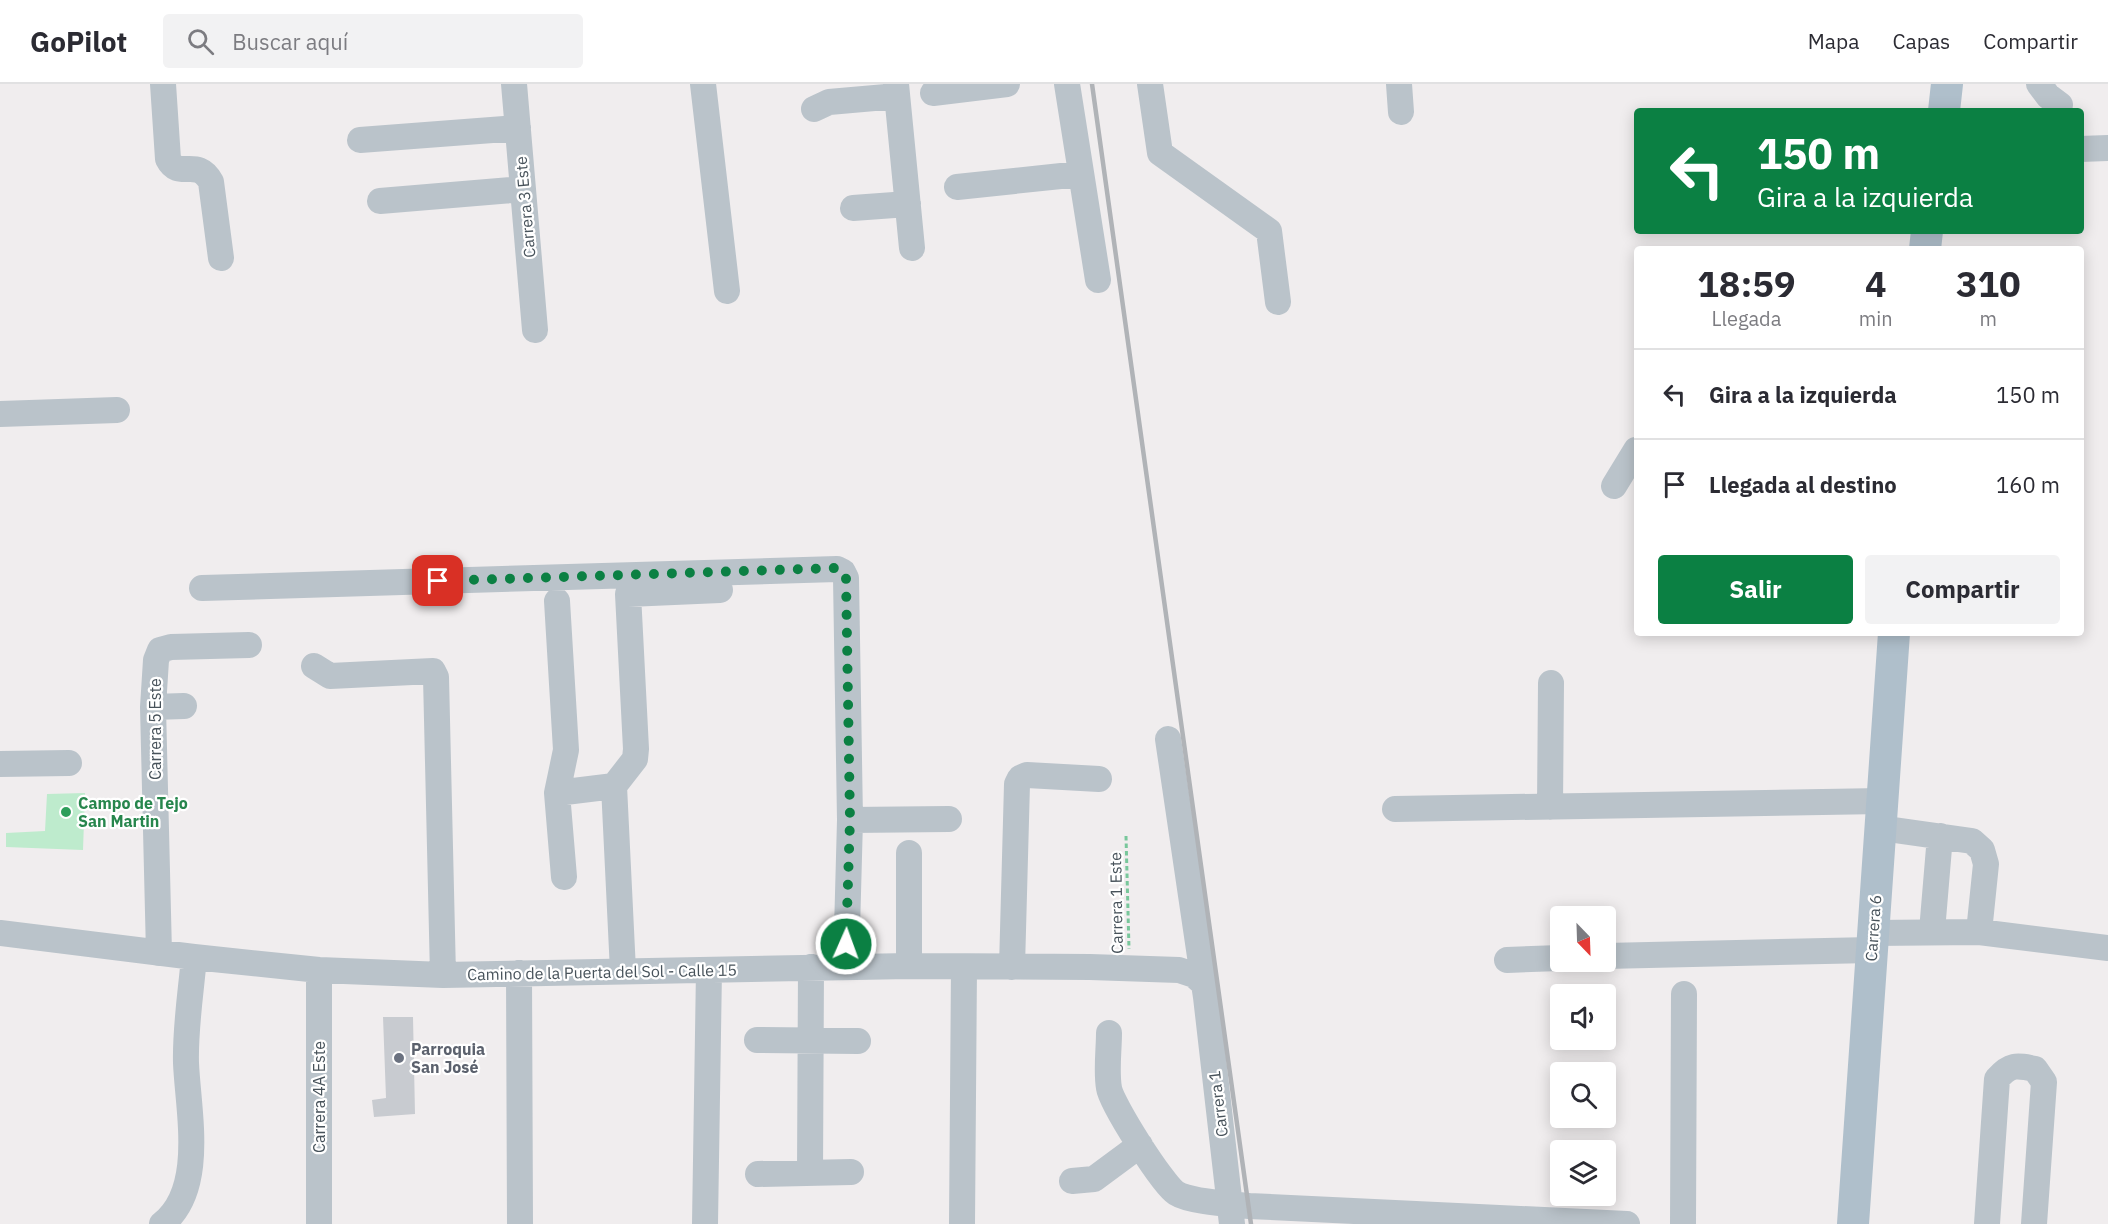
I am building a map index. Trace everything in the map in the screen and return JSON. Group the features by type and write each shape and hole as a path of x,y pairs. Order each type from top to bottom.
{"main road":[{"name":"Carrera 6","path":"1853,1224 1894,636"}],"street":[{"path":"163,84 168,159 171,166 178,169 198,169 206,173 211,182 220,258"},
{"name":"Carrera 3 Este","path":"514,84 535,330"},
{"path":"703,84 727,291"},
{"path":"933,93 1006,84"},
{"path":"1067,84 1098,280"},
{"path":"1150,84 1160,153 1269,231 1278,302"},
{"path":"1399,84 1401,112"},
{"path":"2039,84 2048,96 2060,105"},
{"path":"814,109 829,102 896,90 912,248"},
{"path":"360,140 518,128"},
{"path":"2084,149 2108,148"},
{"path":"957,187 1080,174"},
{"path":"380,201 524,189"},
{"path":"853,208 908,204"},
{"path":"0,414 117,410"},
{"path":"1614,486 1634,453"},
{"path":"202,588 837,568 846,578 850,820 846,967"},
{"path":"623,964 615,786 635,759 636,749 628,594 739,589"},
{"path":"557,601 566,750 557,793 564,877"},
{"name":"Carrera 5 Este","path":"159,953 153,706 156,660 160,650 171,647 249,645"},
{"path":"314,666 330,676 433,671 436,677 443,968"},
{"path":"1550,807 1551,682"},
{"path":"153,706 184,706"},
{"name":"Carrera 1","path":"1168,739 1203,983 1223,1214"},
{"path":"0,764 69,763"},
{"path":"1012,967 1017,784 1020,778 1027,775 1099,778"},
{"path":"557,793 615,786"},
{"path":"1395,809 1550,807 1881,814 1940,836 1972,841 1982,850 1986,864 1979,932"},
{"path":"850,820 949,819"},
{"path":"1932,931 1940,836"},
{"path":"909,853 909,966"},
{"path":"1616,956 1872,942 1932,931 1979,932 2108,948"},
{"name":"Camino de la Puerta del Sol - Calle 15","path":"0,933 319,970 443,968 519,973 623,964 709,970 909,966 1129,968 1179,970 1194,975 1203,983"},
{"path":"162,1224 172,1215 182,1200 188,1178 191,1118 186,1062 194,957"},
{"path":"1507,960 1550,958"},
{"path":"810,1173 811,967"},
{"path":"962,1224 964,967"},
{"name":"Carrera 4A Este","path":"319,970 319,1224"},
{"path":"705,1224 709,970"},
{"path":"519,973 520,1224"},
{"path":"1683,1224 1684,994"},
{"path":"1109,1033 1109,1090 1140,1145 1166,1185 1178,1195 1223,1214 1627,1224"},
{"path":"757,1040 858,1041"},
{"path":"1987,1224 1997,1079 2006,1069 2019,1066 2035,1069 2044,1082 2034,1224"},
{"path":"1072,1180 1094,1179 1140,1145"},
{"path":"758,1174 851,1172"}],"path":[{"name":"Carrera 1 Este","path":"1126,837 1129,968"}],"green space":[{"name":"Campo de Tejo San Martin","path":"85,793 83,850 6,847 6,833 45,831 47,794"}],"building":[{"name":"Parroquia San José","path":"383,1017 413,1017 415,1114 374,1117 372,1100 386,1098"}],"railway":[{"path":"1092,84 1251,1224"}],"place":[{"name":"Campo de Tejo San Martin","path":"66,812"},
{"name":"Parroquia San José","path":"399,1058"}],"route":[{"path":"438,581 837,568 843,572 846,578 850,820 846,944"}]}
